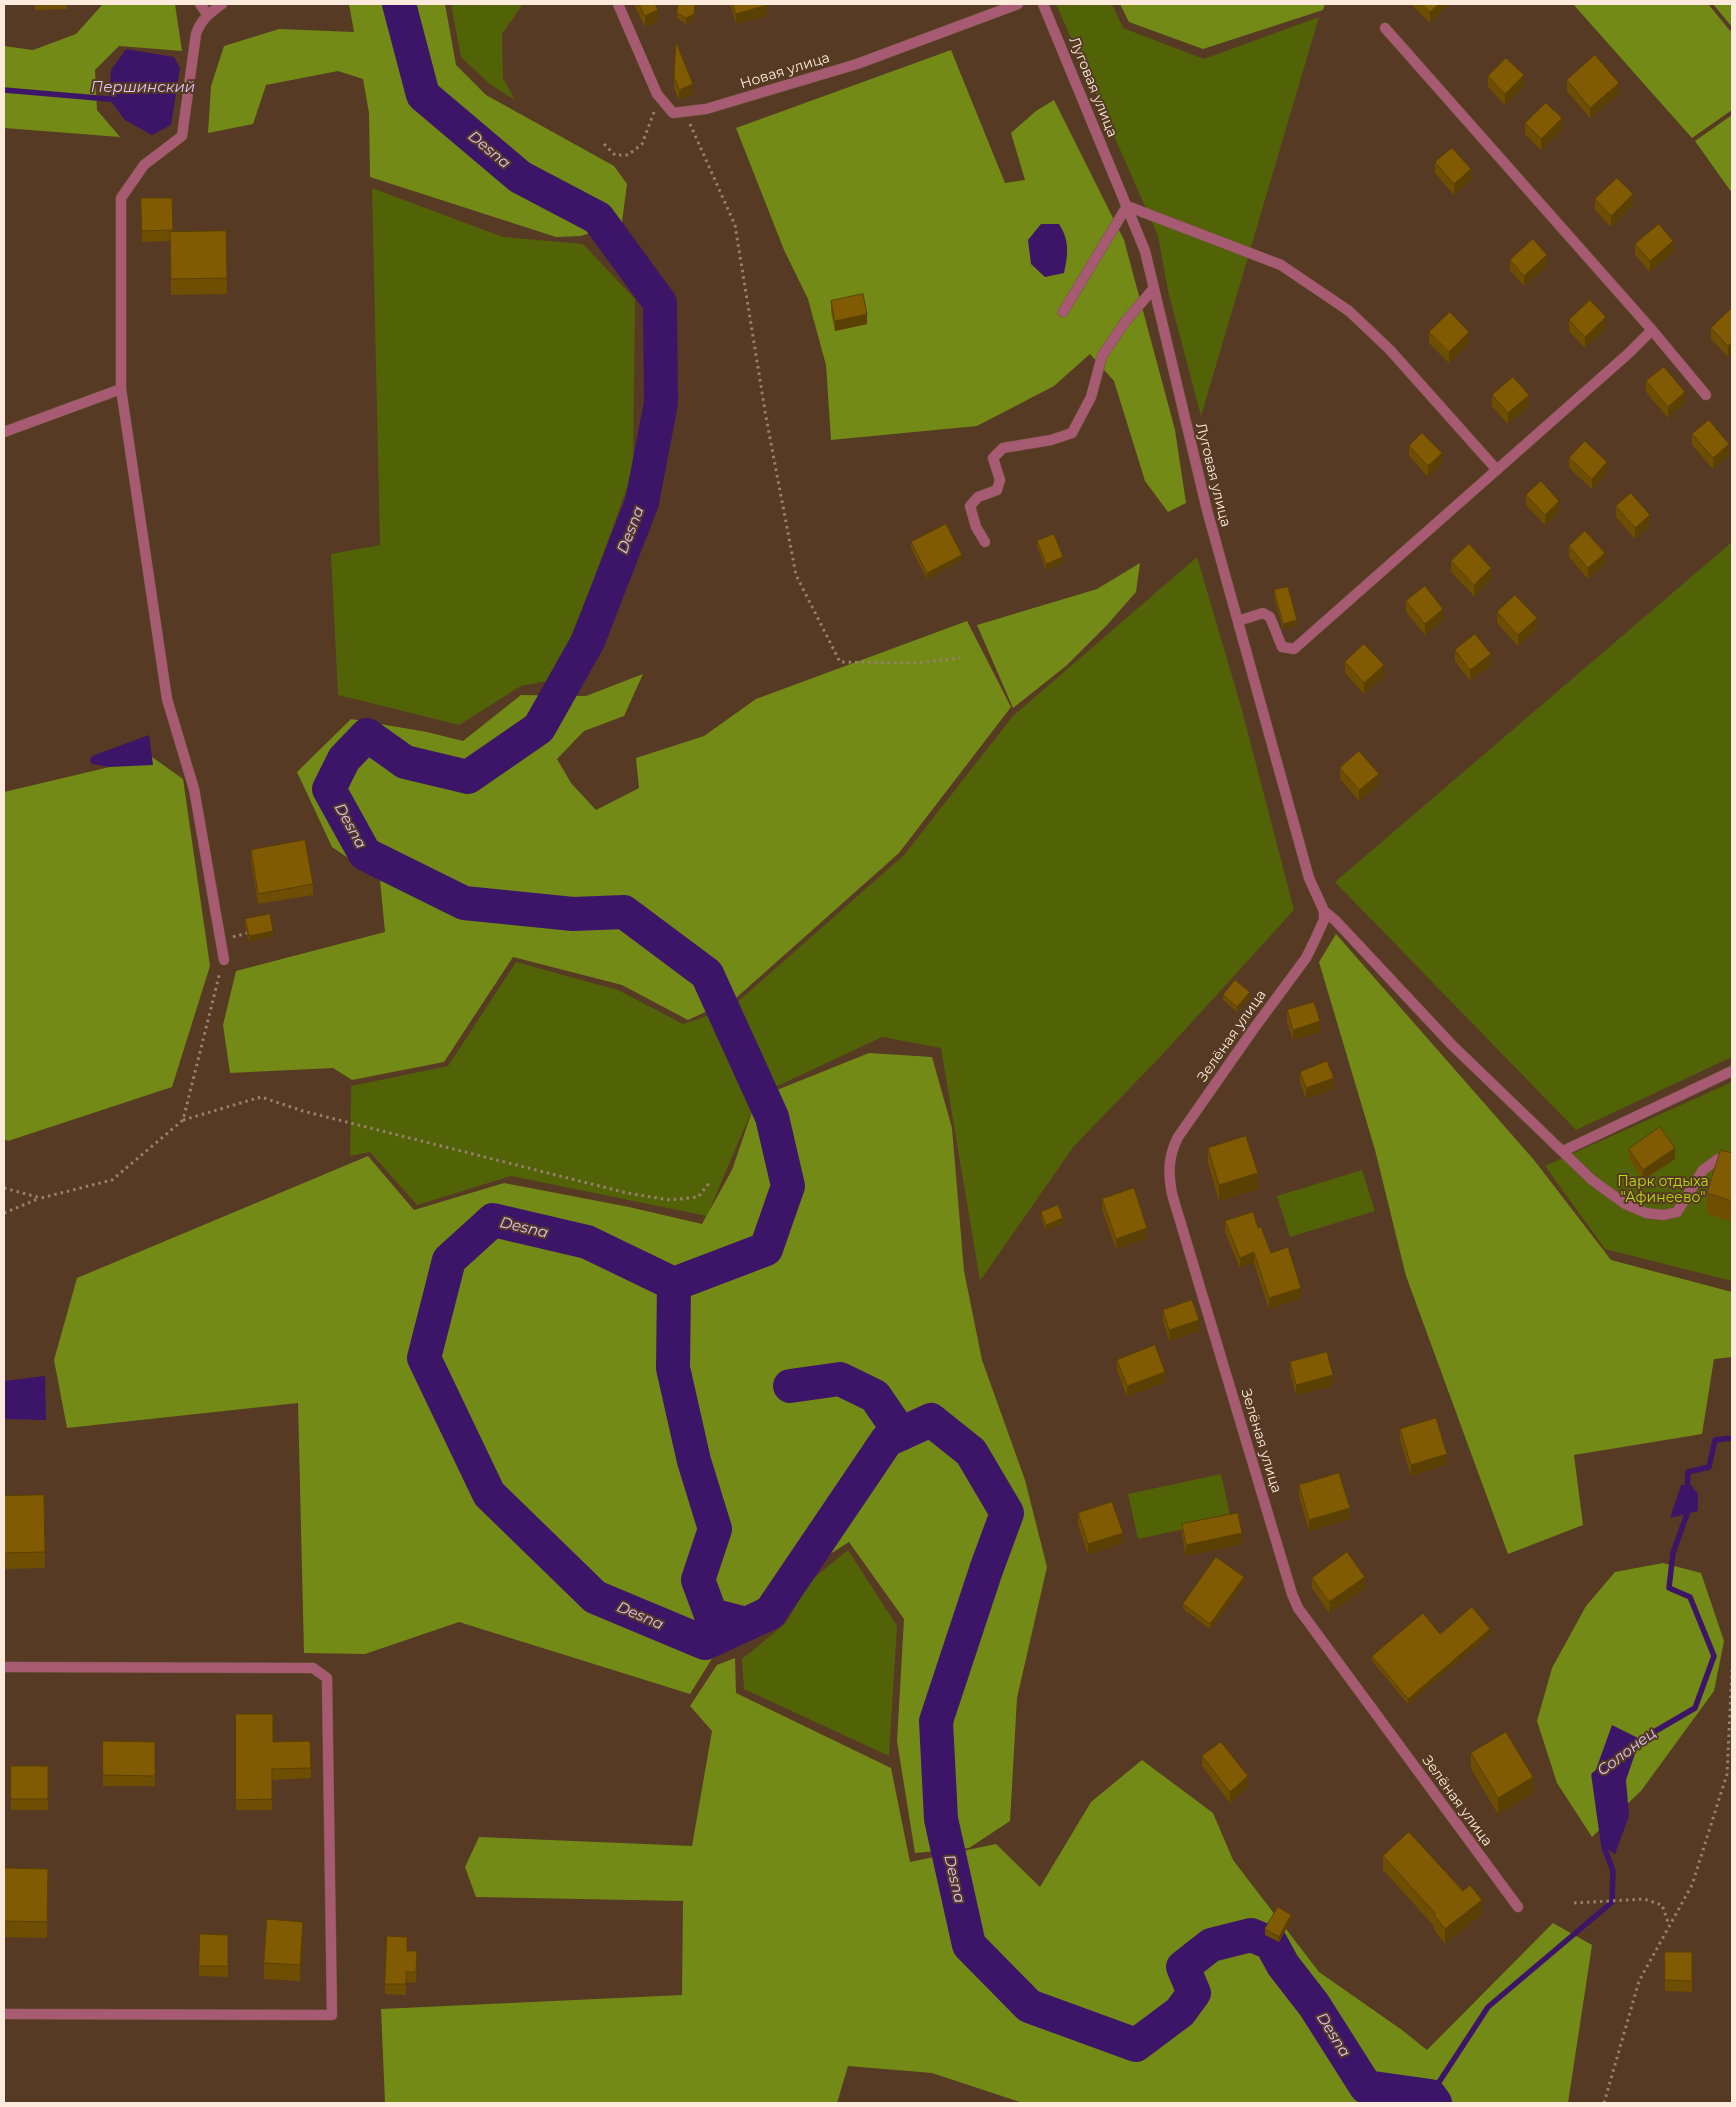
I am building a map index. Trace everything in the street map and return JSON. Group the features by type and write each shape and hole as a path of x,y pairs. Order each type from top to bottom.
{"lane":[{"path":"200,4 207,14"},
{"path":"222,4 207,14 199,23 182,136 144,165 121,198 121,389 167,699 194,789 224,960"},
{"path":"618,4 656,92 673,113 685,112"},
{"name":"Новая улица","path":"685,112 706,109 857,64 1018,4"},
{"name":"Луговая улица","path":"1043,4 1145,251 1207,510 1309,878 1324,912"},
{"path":"1385,28 1652,330 1706,395"},
{"path":"1063,312 1127,206 1281,265 1349,310 1390,350 1497,470"},
{"path":"985,542 976,527 970,506 978,497 996,490 1000,480 993,458 1002,448 1051,440 1072,433 1091,398 1102,356 1125,322 1154,288"},
{"path":"1238,621 1263,613 1270,617 1282,647 1294,649 1629,353 1652,330"},
{"path":"4,432 121,389"},
{"path":"1324,912 1335,920 1452,1045 1592,1180 1625,1204 1646,1213 1664,1215 1677,1212 1703,1170 1718,1159 1732,1161"},
{"name":"Зелёная улица","path":"1324,912 1324,920 1306,958 1255,1026 1178,1137 1168,1165 1172,1194 1298,1608 1518,1907"},
{"path":"1563,1151 1732,1070"},
{"path":"4,1667 313,1668 327,1678 332,2015 4,2014"}],"path":[{"path":"604,144 615,155 628,155 642,144 654,116 656,92"},
{"path":"685,112 735,225 766,417 796,575 840,662 917,664 960,658"},
{"path":"183,1120 224,960"},
{"path":"4,1213 41,1198 112,1180 183,1120 261,1097 303,1111 627,1193 670,1200 698,1197 710,1182"},
{"path":"4,1188 41,1198"},
{"path":"1604,2103 1639,1980 1692,1885 1727,1774 1732,1670"},
{"path":"1574,1903 1644,1899 1662,1905 1669,1926"}],"green space":[{"path":"103,4 175,4 182,51 119,46 95,70 97,110 120,137 4,128 4,46 33,50 76,34"},
{"path":"349,4 445,4 456,65 486,95 614,166 627,184 622,222 581,236 556,237 370,177 369,113 363,79 338,71 266,85 253,124 208,133 211,86 224,46 279,29 354,32"},
{"path":"451,4 523,4 502,34 503,78 515,100 491,85 461,57"},
{"path":"1056,4 1112,4 1123,28 1204,59 1319,17 1201,416 1168,291 1158,236"},
{"path":"1120,4 1325,4 1323,10 1203,49 1129,22"},
{"path":"1573,4 1708,4 1732,33 1732,110 1692,138"},
{"path":"1713,4 1732,4 1732,27"},
{"path":"951,50 1005,183 1025,180 1011,133 1036,111 1054,100 1124,240 1175,430 1186,503 1168,512 1145,481 1114,381 1090,354 1054,386 977,426 831,440 826,365 808,299 784,250 736,128"},
{"path":"1732,115 1732,193 1695,141"},
{"path":"372,188 503,237 583,244 635,299 633,471 593,582 553,680 521,686 459,725 338,695 331,554 380,545"},
{"path":"1732,542 1732,1057 1576,1130 1335,882"},
{"path":"1197,557 1242,710 1294,910 1161,1056 1074,1146 980,1281 941,1048 882,1037 769,1090 734,1005 904,855 1013,716"},
{"path":"1140,563 1136,592 1107,625 1066,666 1013,708 977,625 1097,589"},
{"path":"967,621 1011,707 899,853 736,998 688,1020 622,985 513,957 444,1062 352,1080 333,1068 230,1073 223,1025 236,971 385,932 380,880 332,847 297,772 351,719 427,732 463,741 521,695 586,696 643,674 624,716 584,731 557,759 571,783 596,810 639,788 636,758 704,736 756,699"},
{"path":"152,757 183,779 210,966 172,1087 8,1141 4,1139 4,792"},
{"path":"1336,934 1534,1160 1611,1260 1732,1292 1732,1357 1714,1359 1702,1434 1574,1455 1583,1525 1508,1554 1406,1276 1375,1150 1319,962"},
{"path":"516,962 618,990 683,1024 713,1014 755,1103 707,1216 511,1176 417,1205 370,1152 350,1156 351,1086 448,1066"},
{"path":"869,1053 932,1057 952,1128 964,1271 982,1360 1025,1480 1047,1567 1017,1698 1010,1821 969,1848 915,1853 897,1741 904,1619 849,1542 743,1609 690,1694 459,1622 365,1654 304,1653 298,1403 67,1428 54,1360 77,1278 368,1156 414,1210 504,1183 629,1207 702,1224 732,1170 755,1103 772,1092"},
{"name":"Парк отдыха \"Афинеево\"","path":"1732,1082 1732,1281 1605,1249 1545,1166"},
{"path":"1362,1170 1375,1211 1290,1237 1277,1196"},
{"path":"1221,1474 1231,1519 1138,1539 1128,1494"},
{"path":"848,1550 897,1626 889,1756 744,1689 742,1659 786,1623 809,1582"},
{"path":"1663,1563 1701,1573 1724,1641 1714,1691 1641,1791 1592,1837 1557,1783 1537,1721 1552,1668 1586,1606 1615,1572"},
{"path":"735,1658 736,1693 891,1768 910,1862 996,1844 1040,1887 1091,1802 1142,1760 1213,1813 1233,1860 1319,1972 1402,2030 1427,2050 1553,1923 1592,1945 1568,2103 1023,2103 932,2073 848,2066 837,2103 385,2103 381,2009 682,1995 683,1901 476,1897 465,1867 479,1837 692,1846 712,1731 690,1706 717,1665"}],"water":[{"name":"Першинский","path":"126,49 174,57 180,68 171,125 152,135 125,120 109,99 111,70"},
{"path":"1041,224 1059,224 1063,230 1067,248 1064,273 1045,277 1031,264 1028,240"},
{"path":"149,735 153,765 109,767 92,764 90,760 92,756"},
{"path":"45,1376 46,1420 4,1419 4,1381"},
{"path":"1681,1485 1691,1485 1698,1494 1698,1511 1670,1518"},
{"path":"1612,1725 1640,1739 1626,1780 1629,1816 1615,1854 1604,1847 1594,1775"}],"building":[{"path":"639,4 655,4 658,10 645,16"},
{"path":"678,4 695,4 694,14 686,18 677,13"},
{"path":"733,4 766,4 767,5 736,14"},
{"path":"1421,4 1439,4 1430,12"},
{"path":"676,42 693,84 679,90 674,77"},
{"path":"1595,55 1619,83 1590,108 1567,80"},
{"path":"1506,58 1524,75 1505,94 1488,76"},
{"path":"1546,103 1562,118 1541,139 1525,123"},
{"path":"1452,148 1471,169 1454,184 1435,162"},
{"path":"1617,178 1633,194 1611,216 1595,199"},
{"path":"141,198 172,198 173,230 142,231"},
{"path":"1659,224 1673,241 1650,261 1635,244"},
{"path":"226,231 227,278 171,279 170,232"},
{"path":"1533,239 1547,255 1524,276 1510,260"},
{"path":"863,294 867,314 835,321 831,301"},
{"path":"1590,300 1606,317 1585,337 1569,320"},
{"path":"1731,309 1732,342 1728,346 1711,328"},
{"path":"1450,312 1469,332 1449,352 1429,332"},
{"path":"1664,367 1685,392 1668,407 1646,381"},
{"path":"1513,377 1529,395 1508,413 1492,395"},
{"path":"1709,420 1729,444 1713,458 1692,434"},
{"path":"1422,433 1442,453 1428,466 1409,446"},
{"path":"1585,441 1607,462 1592,479 1569,458"},
{"path":"1541,481 1559,501 1545,515 1526,495"},
{"path":"1631,493 1650,515 1635,528 1616,506"},
{"path":"946,524 962,555 927,573 911,542"},
{"path":"1585,531 1605,553 1588,568 1569,546"},
{"path":"1054,534 1063,557 1046,564 1037,541"},
{"path":"1469,544 1491,568 1474,585 1451,561"},
{"path":"1425,586 1443,609 1425,624 1406,601"},
{"path":"1288,587 1297,620 1283,624 1274,590"},
{"path":"1515,595 1537,618 1518,635 1497,612"},
{"path":"1475,634 1491,654 1470,670 1455,650"},
{"path":"1364,644 1384,665 1364,683 1345,662"},
{"path":"1359,751 1379,774 1359,790 1340,768"},
{"path":"305,840 313,884 258,894 251,850"},
{"path":"270,914 273,931 249,936 245,919"},
{"path":"1235,980 1250,992 1237,1007 1223,995"},
{"path":"1314,1002 1320,1021 1293,1030 1287,1010"},
{"path":"1327,1061 1334,1078 1306,1088 1300,1072"},
{"path":"1660,1127 1675,1148 1643,1170 1629,1149"},
{"path":"1246,1136 1258,1173 1219,1185 1208,1148"},
{"path":"1721,1150 1732,1153 1732,1201 1707,1193"},
{"path":"1134,1188 1147,1228 1116,1239 1102,1199"},
{"path":"1058,1205 1063,1218 1046,1225 1041,1212"},
{"path":"1253,1212 1258,1228 1261,1227 1271,1253 1288,1247 1301,1288 1269,1298 1254,1252 1240,1258 1225,1221"},
{"path":"1192,1300 1199,1320 1169,1330 1163,1310"},
{"path":"1155,1345 1165,1372 1127,1386 1117,1360"},
{"path":"1327,1352 1333,1375 1296,1385 1290,1362"},
{"path":"1436,1418 1447,1454 1411,1465 1400,1429"},
{"path":"1339,1473 1350,1508 1309,1520 1299,1485"},
{"path":"44,1495 45,1552 4,1553 4,1496"},
{"path":"1112,1502 1123,1533 1088,1544 1078,1513"},
{"path":"1238,1513 1242,1533 1186,1545 1182,1524"},
{"path":"1347,1552 1365,1577 1329,1602 1312,1578"},
{"path":"1216,1557 1244,1577 1210,1624 1183,1604"},
{"path":"1472,1607 1490,1629 1408,1699 1372,1656 1423,1613 1440,1634"},
{"path":"236,1714 273,1714 273,1742 310,1741 311,1768 272,1769 272,1799 236,1800"},
{"path":"1506,1732 1533,1777 1498,1798 1471,1753"},
{"path":"103,1741 155,1742 155,1776 103,1775"},
{"path":"1221,1742 1248,1776 1230,1792 1202,1756"},
{"path":"11,1766 48,1766 48,1799 11,1799"},
{"path":"1409,1832 1463,1891 1470,1885 1482,1900 1445,1929 1434,1915 1435,1913 1383,1856"},
{"path":"4,1868 48,1869 47,1922 4,1921"},
{"path":"1278,1907 1291,1915 1279,1937 1265,1929"},
{"path":"267,1919 303,1922 300,1965 264,1963"},
{"path":"200,1934 228,1935 228,1966 199,1966"},
{"path":"387,1936 407,1937 407,1951 417,1951 416,1972 406,1972 406,1984 385,1984"},
{"path":"1665,1952 1692,1952 1692,1981 1665,1980"}],"waterway":[{"name":"Desna","path":"399,4 423,95 520,177 598,218 660,303 661,403 642,502 588,641 539,728 468,777 405,762 367,735 344,759 329,789 365,854 464,903 573,914 624,912 707,974 772,1117 788,1186 766,1249 674,1284 587,1242 493,1220 449,1260 424,1358 489,1494 595,1597 705,1643 770,1613 887,1440 931,1420 971,1452 1007,1513 936,1721 941,1819 969,1945 1029,2006 1136,2045 1180,2012 1194,1993 1183,1967 1211,1945 1251,1935 1271,1943 1283,1965 1314,2005 1366,2087 1430,2096 1435,2103"},
{"path":"4,90 109,99"},
{"path":"674,1284 673,1368 694,1461 715,1529 698,1580 711,1615 746,1624"},
{"path":"790,1386 840,1379 875,1396 901,1434"},
{"name":"Солонец","path":"1687,1492 1688,1472 1709,1467 1715,1440 1732,1438"},
{"name":"Солонец","path":"1635,1743 1695,1708 1714,1656 1690,1597 1669,1588 1673,1553 1687,1514 1687,1506"},
{"name":"Солонец","path":"1430,2096 1488,2007 1612,1902 1613,1871 1604,1847 1594,1775 1598,1772"}]}
